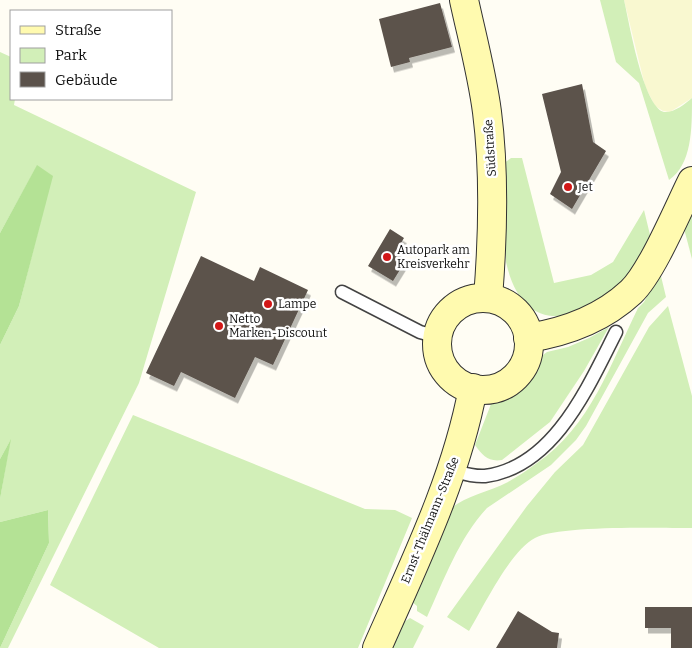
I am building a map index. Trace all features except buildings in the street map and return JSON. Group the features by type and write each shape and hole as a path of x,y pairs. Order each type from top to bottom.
{"main road":[{"name":"Südstraße","path":"464,0 480,69 491,148 493,237 488,298"},
{"path":"528,338 574,328 596,317 631,291 649,266 692,181"},
{"path":"488,298 502,302 522,320 528,338 526,360 520,371 499,387 473,388 459,382 447,372 439,359 439,329 447,315 458,305 473,299 488,298"},
{"name":"Ernst-Thälmann-Straße","path":"376,648 451,470 468,417 473,388"}],"lane":[{"path":"342,292 414,329 438,337"},
{"path":"451,470 469,475 506,471 554,436 574,412 616,332"}],"green space":[{"path":"600,0 624,0 643,80 656,107 664,112 672,111 692,98 692,122 689,145 682,165 669,180 639,83 616,62"},
{"path":"624,0 692,0 692,98 670,112 663,111 655,106 645,86"},
{"path":"0,52 10,57 10,100 15,100 14,105 196,192 139,383 8,648 0,648 49,543 48,510 0,522 0,499 10,441 0,459 0,345 19,306 52,176 37,166 0,233"},
{"path":"511,158 522,158 554,283 591,275 613,262 644,210 651,239 630,274 609,294 591,306 573,313 556,316 540,313 526,303 514,287 506,262 503,164"},
{"path":"37,165 53,176 19,306 0,345 0,233"},
{"path":"692,199 692,259 682,221"},
{"path":"660,272 666,297 648,313 586,426 576,440 551,465 487,508 468,532 460,546 427,617 417,611 417,606 411,601 450,509 464,500 508,482 523,473 555,448 571,431 597,393 638,308 644,302"},
{"path":"668,306 692,396 692,528 586,529 547,534 535,538 516,554 469,631 447,617 527,506 555,472 583,445 649,327"},
{"path":"609,327 584,371 550,422 502,460 489,459 483,455 475,445 493,399 524,379 539,358 547,352 568,347"},
{"path":"133,415 365,509 395,510 412,518 358,648 159,648 50,585"},
{"path":"11,439 0,499 0,459"},
{"path":"48,510 49,543 0,648 0,522"},
{"path":"410,618 424,626 413,648 390,648 401,624"}],"place":[{"name":"Jet","path":"568,187"},
{"name":"Autopark am Kreisverkehr","path":"387,257"},
{"name":"Lampe","path":"268,304"},
{"name":"Netto Marken-Discount","path":"219,326"}]}
